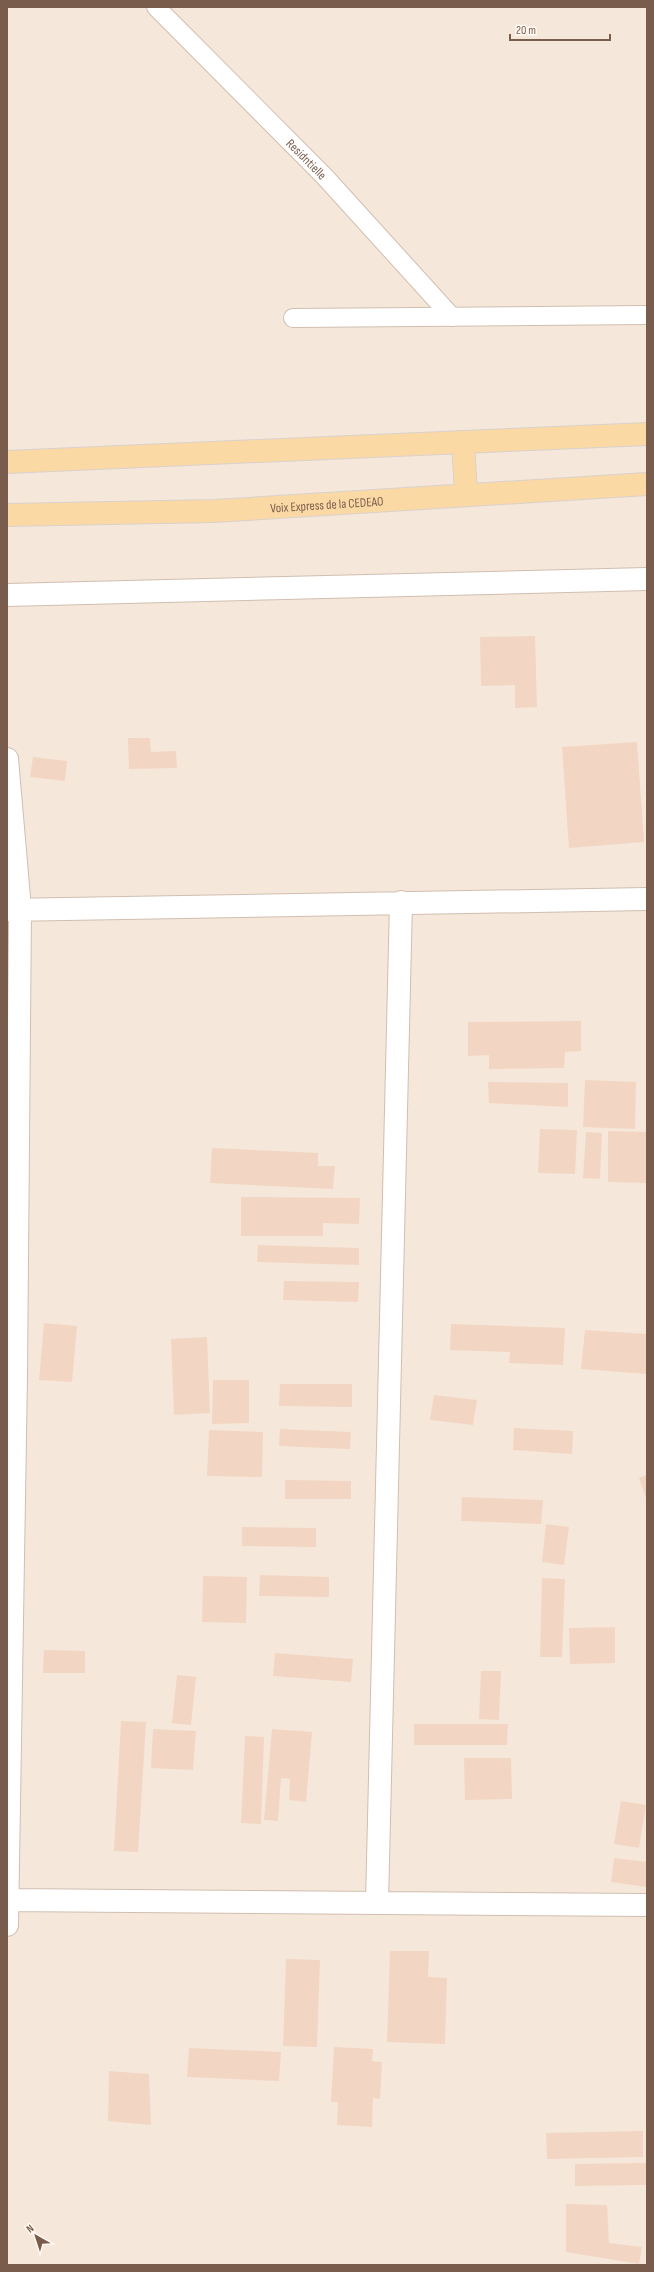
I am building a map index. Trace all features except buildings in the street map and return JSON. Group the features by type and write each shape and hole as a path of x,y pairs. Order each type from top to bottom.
{"main road":[{"path":"7,462 647,434"},
{"path":"463,442 466,494"},
{"name":"Voix Express de la CEDEAO","path":"7,515 215,511 466,494 647,484"}],"street":[{"path":"7,595 647,579"},
{"path":"7,759 14,910 12,1375 7,1925"},
{"path":"14,910 401,902 647,899"},
{"path":"377,1903 401,902"},
{"path":"8,1900 647,1905"}],"lane":[{"name":"Residntielle","path":"156,7 325,177 452,317"},
{"path":"293,318 647,315"}],"shaded area":[{"path":"7,7 647,7 647,2265 7,2265"}]}
